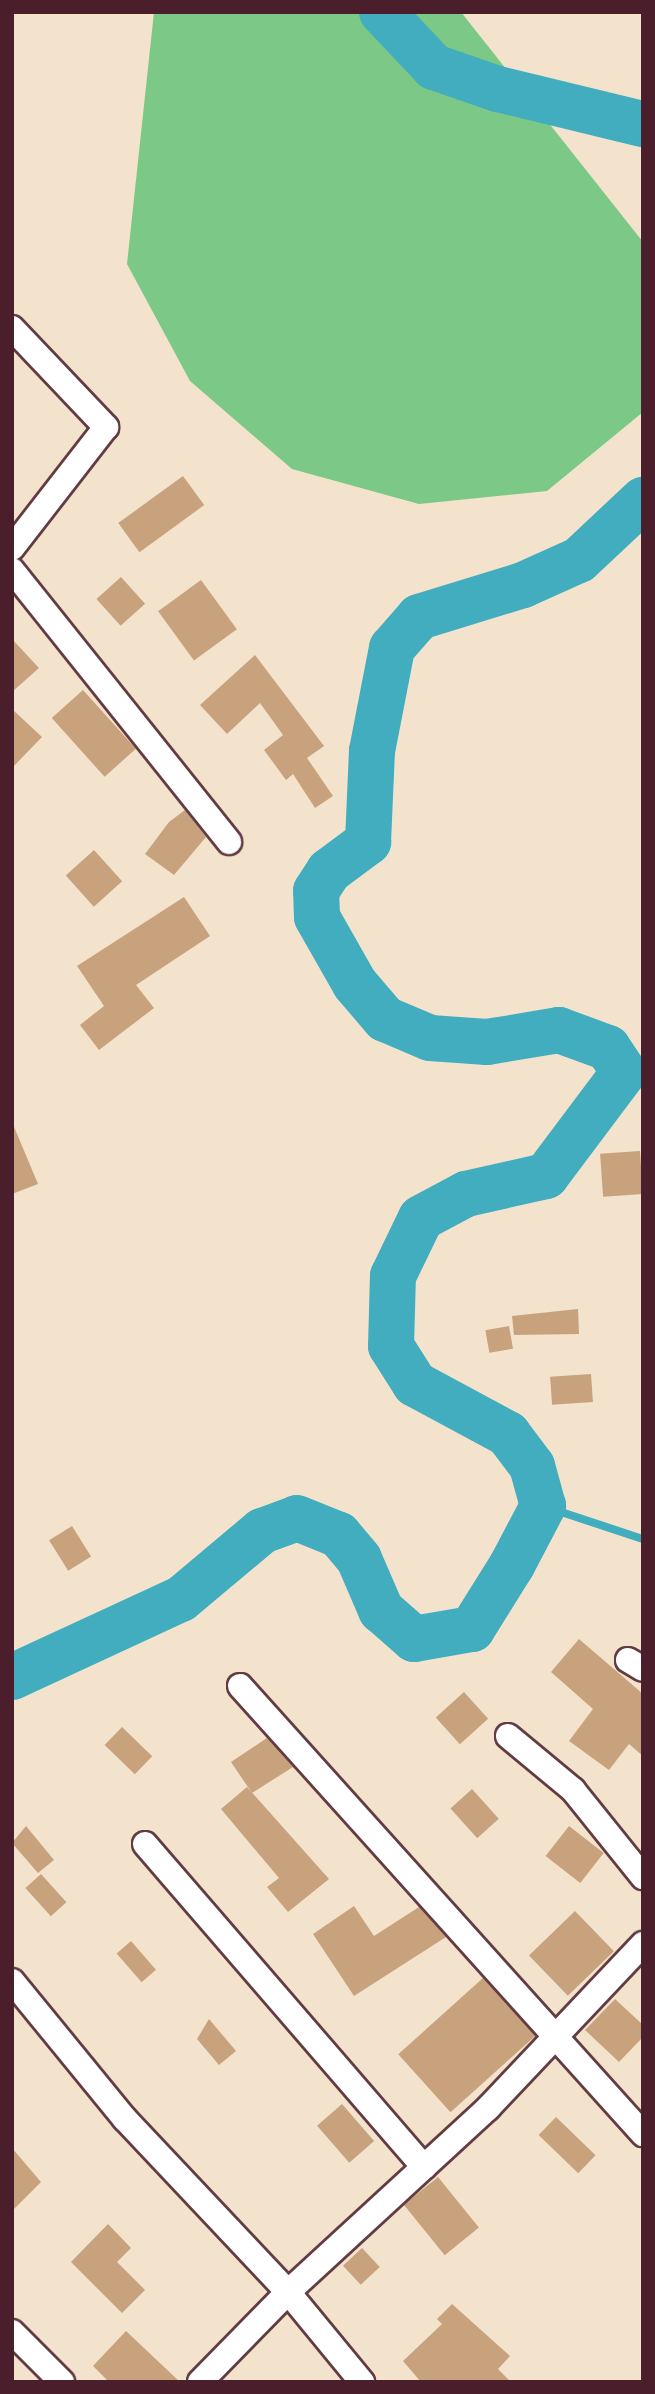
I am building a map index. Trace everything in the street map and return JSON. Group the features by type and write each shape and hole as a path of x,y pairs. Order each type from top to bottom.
{"street":[{"path":"12,328 106,427 12,548"},
{"path":"12,570 229,842"},
{"path":"240,1686 558,2035 643,2134"},
{"path":"508,1736 573,1790 643,1877"},
{"path":"145,1844 424,2166"},
{"path":"200,2382 288,2292 424,2166 558,2035 643,1944"},
{"path":"12,1981 125,2119 288,2292 362,2382"},
{"path":"12,2332 62,2382"}],"green space":[{"path":"154,12 461,12 643,242 643,412 547,491 419,504 292,469 190,381 127,264"}],"building":[{"path":"183,476 204,505 139,552 118,523"},
{"path":"121,577 145,604 121,626 96,599"},
{"path":"201,580 237,629 194,661 158,611"},
{"path":"12,639 39,668 12,692"},
{"path":"255,655 324,746 307,758 333,796 315,808 293,774 286,780 264,750 283,735 260,703 227,734 200,705"},
{"path":"83,690 136,749 105,777 52,718"},
{"path":"12,709 42,737 12,768"},
{"path":"185,810 206,837 174,875 145,854 169,822"},
{"path":"94,850 122,881 94,907 66,875"},
{"path":"184,897 210,936 136,985 154,1008 99,1050 80,1025 104,1006 77,966"},
{"path":"12,1122 38,1184 12,1194"},
{"path":"640,1151 643,1194 603,1197 600,1154"},
{"path":"578,1309 579,1334 514,1335 512,1316"},
{"path":"509,1326 513,1349 489,1353 485,1330"},
{"path":"591,1374 593,1402 552,1405 550,1377"},
{"path":"72,1526 91,1557 68,1571 49,1540"},
{"path":"579,1639 643,1694 643,1756 629,1744 609,1770 569,1741 593,1709 551,1672"},
{"path":"464,1692 488,1719 460,1744 436,1717"},
{"path":"122,1727 152,1756 135,1774 105,1745"},
{"path":"267,1738 293,1767 252,1793 231,1762"},
{"path":"247,1787 329,1879 288,1912 267,1887 279,1878 221,1809"},
{"path":"472,1789 499,1819 477,1838 450,1808"},
{"path":"26,1826 54,1860 38,1873 12,1843"},
{"path":"569,1826 604,1853 580,1883 546,1856"},
{"path":"41,1874 66,1902 51,1916 25,1888"},
{"path":"354,1906 374,1936 419,1907 446,1937 354,1996 313,1934"},
{"path":"575,1911 614,1951 568,1996 529,1955"},
{"path":"131,1941 156,1970 142,1982 117,1953"},
{"path":"483,1978 535,2036 450,2112 398,2054"},
{"path":"615,1999 643,2025 643,2037 619,2062 585,2030"},
{"path":"209,2019 236,2051 219,2065 197,2039"},
{"path":"342,2104 374,2141 349,2163 317,2126"},
{"path":"556,2117 596,2155 578,2173 539,2135"},
{"path":"12,2148 41,2182 12,2211"},
{"path":"438,2177 479,2228 445,2255 404,2205"},
{"path":"108,2224 131,2248 117,2262 145,2290 122,2313 71,2262"},
{"path":"362,2248 380,2267 361,2285 343,2266"},
{"path":"452,2304 510,2356 498,2369 511,2382 421,2382 403,2361 442,2324 437,2319"},
{"path":"126,2331 180,2382 109,2382 93,2366"}],"waterway":[{"path":"382,12 434,67 498,89 643,124"},
{"path":"12,1677 181,1599 262,1531 297,1518 339,1535 359,1559 381,1610 414,1639 472,1629 512,1565 543,1506 532,1466 508,1434 415,1384 391,1346 393,1276 421,1218 466,1194 546,1176 624,1072 608,1048 559,1030 487,1042 430,1038 385,1019 355,984 317,917 316,891 329,871 368,842 372,751 392,648 419,617 523,585 579,560 643,500"},
{"path":"543,1506 643,1539"}]}
